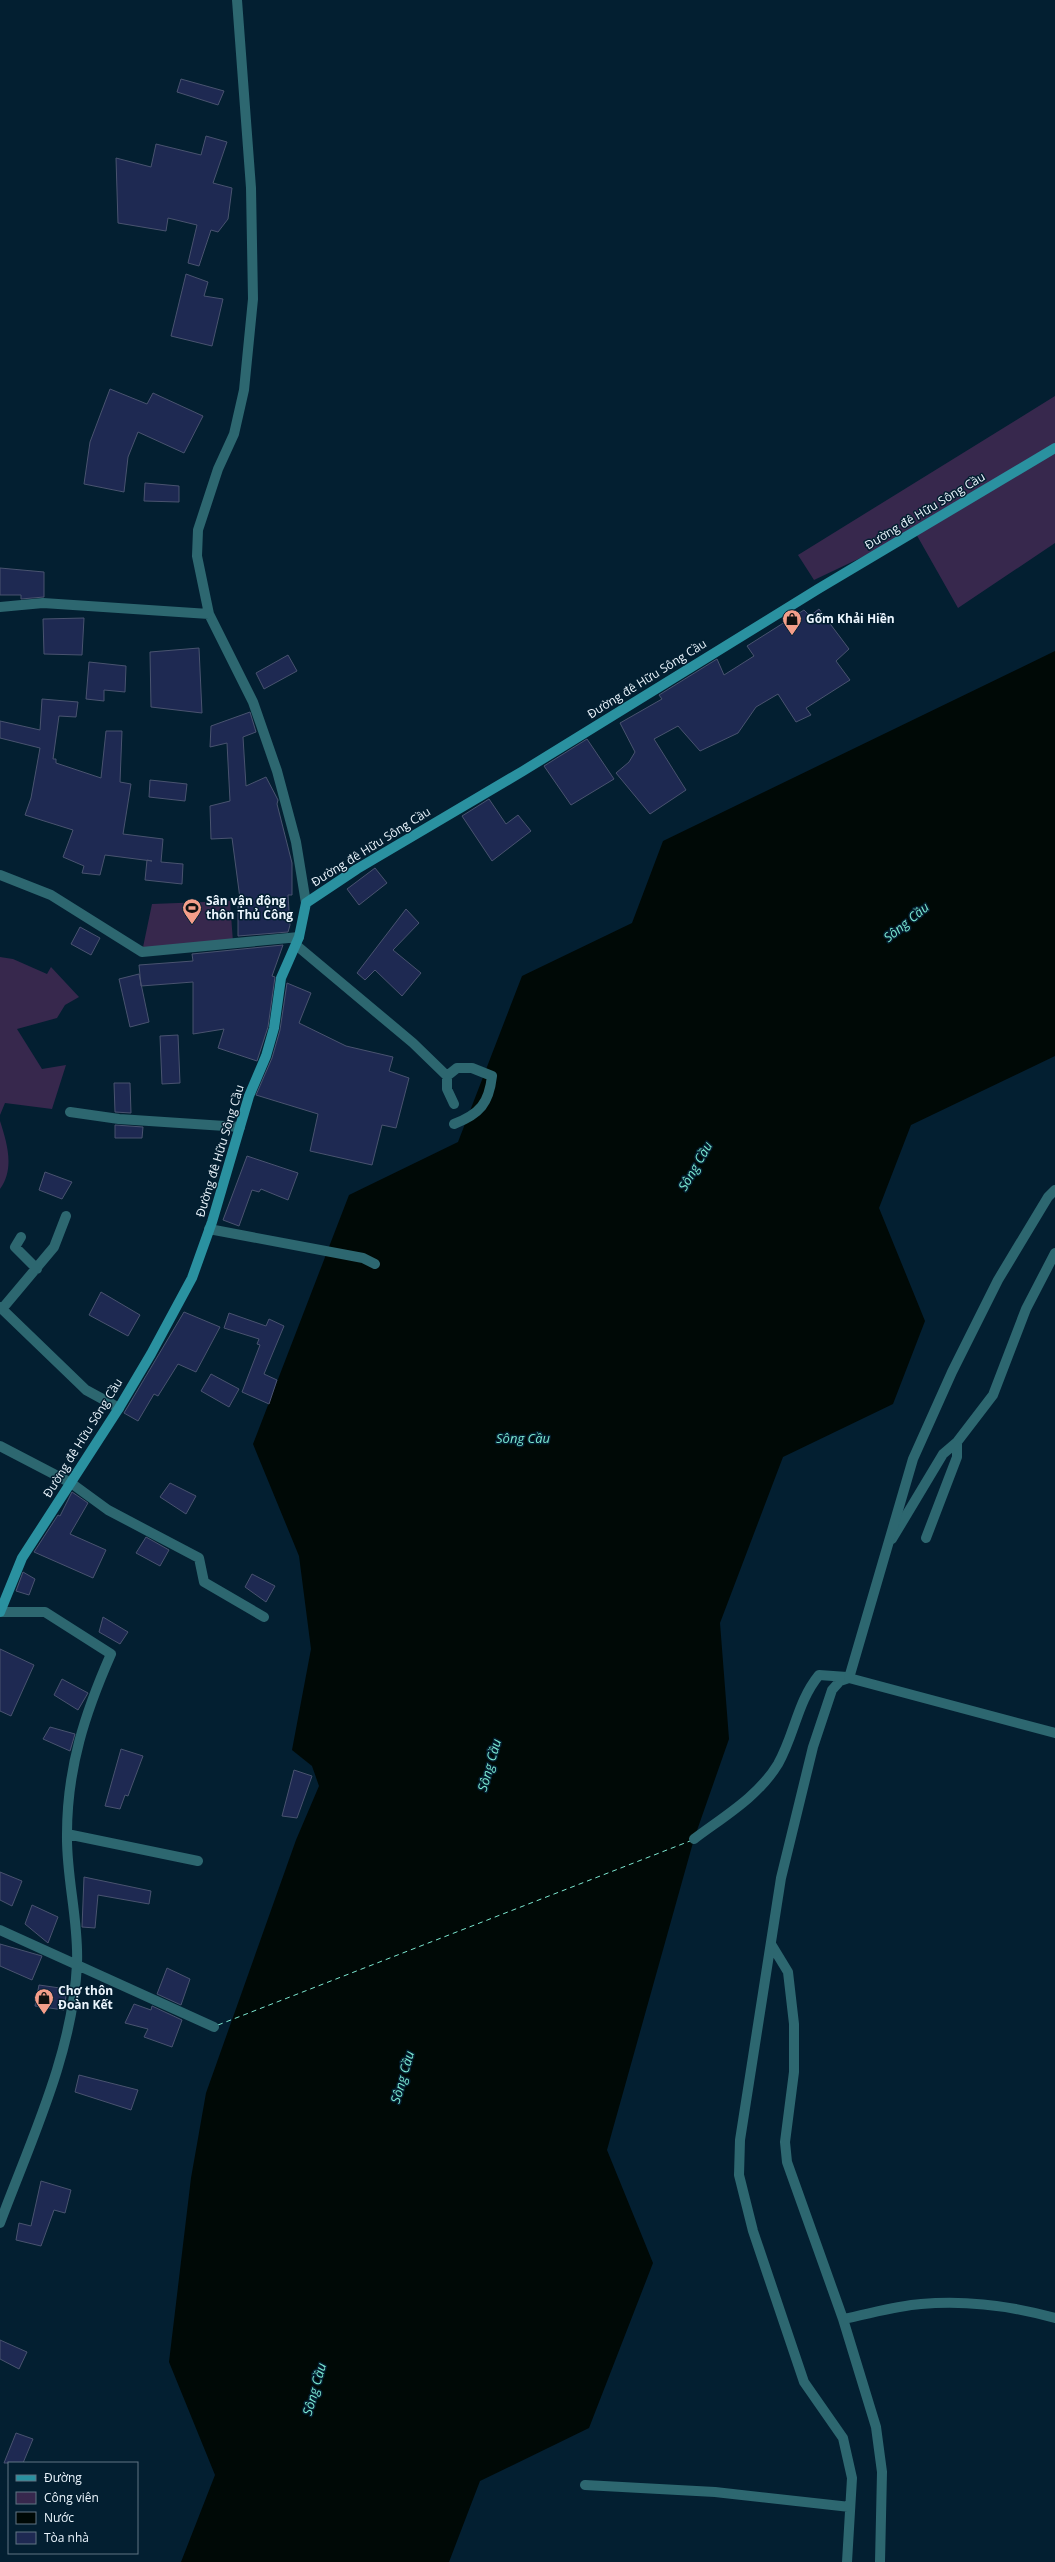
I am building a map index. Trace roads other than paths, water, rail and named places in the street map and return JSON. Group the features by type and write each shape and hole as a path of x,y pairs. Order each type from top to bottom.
{"main road":[{"name":"Đường đê Hữu Sông Cầu","path":"0,1612 22,1558 119,1408 151,1354 192,1278 209,1229 240,1127 274,1028 285,965 292,956 298,941 306,903 357,869 530,767 818,589 1055,448"}],"street":[{"path":"237,0 251,188 253,299 243,398 234,434 218,469 198,530 197,556 209,614 253,702 277,771 296,842 306,903"},
{"path":"0,607 43,603 209,614"},
{"path":"0,875 51,895 142,952 298,941 413,1043 447,1076 447,1089 454,1104"},
{"path":"447,1076 457,1068 472,1068 492,1076 490,1094 484,1104 473,1117 454,1124"},
{"path":"70,1112 120,1119 240,1127"},
{"path":"849,1678 892,1539 913,1459 952,1372 998,1280 1048,1197 1055,1190"},
{"path":"66,1216 54,1247 37,1269 1,1308 86,1390 119,1408"},
{"path":"209,1229 363,1258 375,1264"},
{"path":"21,1237 15,1247 37,1269"},
{"path":"892,1539 943,1454 957,1442 993,1396 1026,1309 1055,1253"},
{"path":"926,1538 957,1457 957,1442"},
{"path":"0,1446 71,1483 108,1510 199,1558 204,1582 264,1617"},
{"path":"0,1612 45,1612 111,1654 90,1701 79,1736 67,1834 77,1963 68,2028 56,2071 0,2223"},
{"path":"694,1839 760,1789 777,1764 791,1736 807,1690 819,1675 849,1678 1055,1733"},
{"path":"847,2562 852,2478 843,2438 804,2382 753,2231 739,2175 740,2140 781,1878 813,1747 832,1690 840,1681 849,1678"},
{"path":"67,1834 198,1861"},
{"path":"0,1930 77,1963 214,2027"},
{"path":"771,1944 788,1972 794,2024 794,2072 785,2142 787,2162 843,2319 876,2427 882,2472 880,2562"},
{"path":"843,2319 921,2304 971,2303 1022,2308 1055,2318"},
{"path":"585,2485 715,2492 850,2507"}],"water":[{"name":"Sông Cầu","path":"1055,651 1055,1056 911,1125 879,1208 925,1321 893,1404 783,1457 720,1623 729,1739 694,1839 607,2150 653,2263 589,2428 480,2481 449,2562 181,2562 215,2475 169,2362 191,2178 206,2093 296,1840 319,1786 312,1766 292,1750 311,1649 299,1556 253,1444 349,1195 458,1142 522,976 632,923 663,841"}],"place":[{"name":"Gốm Khải Hiền","path":"792,636"},
{"name":"Sân vận động thôn Thủ Công","path":"192,925"},
{"name":"Chợ thôn Đoàn Kết","path":"44,2015"}]}
